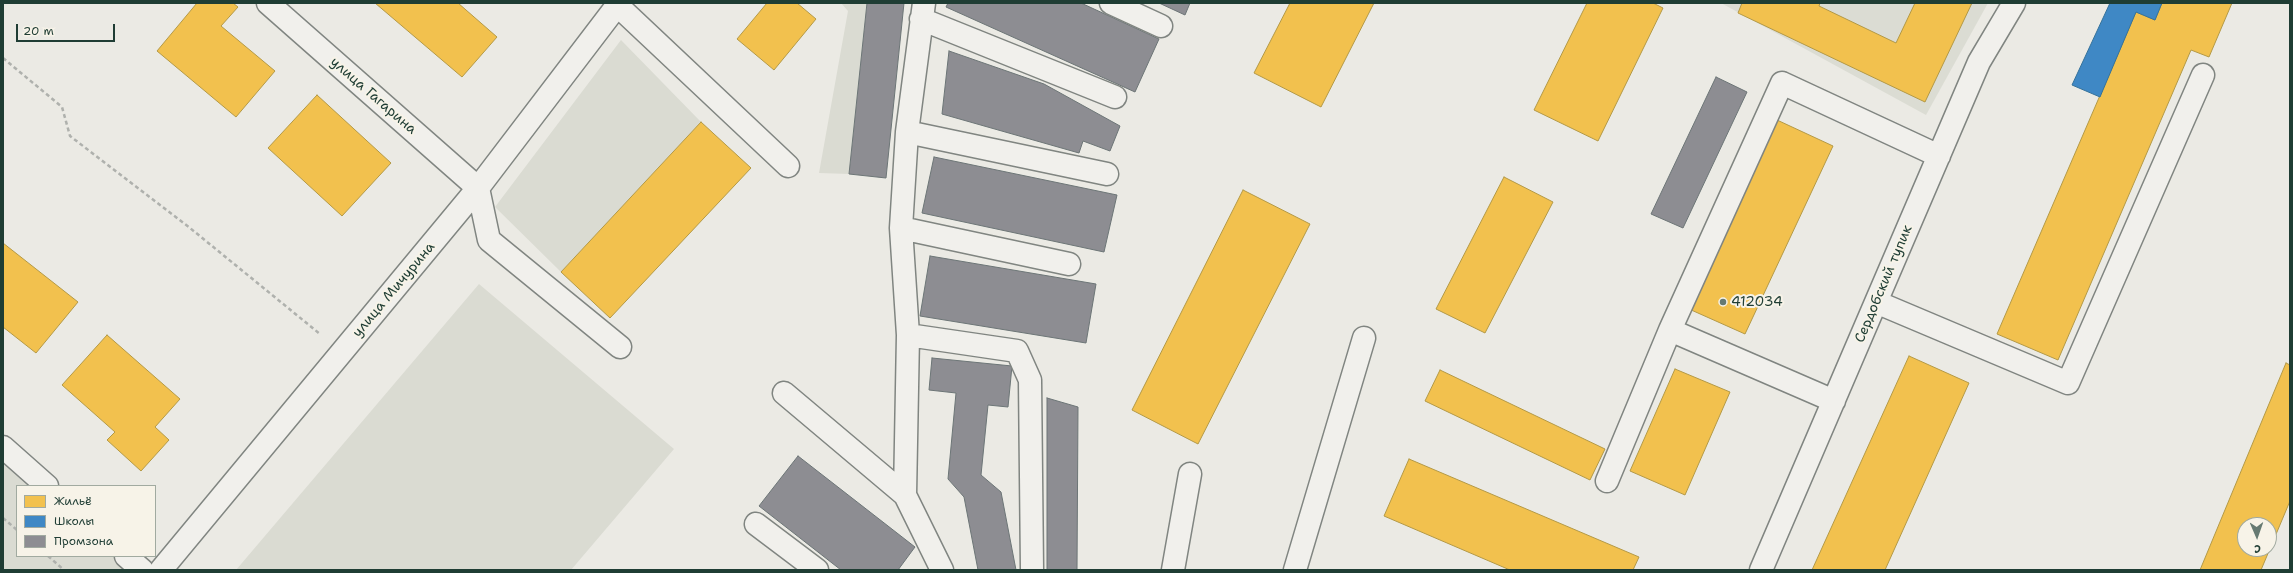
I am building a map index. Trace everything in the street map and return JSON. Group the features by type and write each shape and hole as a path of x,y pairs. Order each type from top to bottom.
{"street":[{"name":"улица Гагарина","path":"268,3 478,188"},
{"path":"1112,3 1161,26"},
{"name":"Сердобский тупик","path":"1762,570 1979,62 2014,3"},
{"name":"улица Мичурина","path":"161,570 478,188 618,4"},
{"path":"618,4 788,166"},
{"path":"905,495 908,335 901,228 908,132 922,11 1114,97"},
{"path":"1876,302 2068,383 2202,75"},
{"path":"1607,481 1670,330 1782,83 1939,156"},
{"path":"908,132 1107,174"},
{"path":"478,188 489,240 620,347"},
{"path":"901,228 1069,264"},
{"path":"1670,330 1834,401"},
{"path":"908,335 1017,351 1030,380 1032,570"},
{"path":"1295,570 1364,338"},
{"path":"784,393 905,495 942,570"},
{"path":"3,447 46,485"},
{"path":"1173,570 1190,474"},
{"path":"756,524 817,570"},
{"path":"127,557 142,570"}],"path":[{"path":"3,58 62,107 70,136 190,228 343,352"},
{"path":"3,518 16,529"},
{"path":"49,557 64,570"}],"shaded area":[{"path":"841,3 867,3 849,174 819,173 848,11"},
{"path":"1721,3 1988,3 1926,115"},
{"path":"621,40 701,122 561,272 495,207"},
{"path":"479,284 674,449 571,570 236,570"},
{"path":"3,447 46,485 16,485 16,557 127,557 142,570 3,570"}],"building: Жильё":[{"path":"197,3 233,3 238,7 221,26 275,71 236,117 157,51"},
{"path":"375,3 458,3 497,37 462,77"},
{"path":"767,3 797,3 816,19 774,70 737,39"},
{"path":"1290,3 1374,3 1321,107 1254,73"},
{"path":"1587,3 1653,3 1663,8 1598,141 1534,110"},
{"path":"1742,3 1820,3 1819,6 1896,43 1915,3 1972,3 1925,102 1738,13"},
{"path":"2162,3 2232,3 2209,57 2191,50 2058,360 1997,334 2136,12 2155,20"},
{"path":"317,95 391,163 342,216 268,148"},
{"path":"1777,120 1833,146 1745,334 1689,309"},
{"path":"701,122 751,168 610,318 561,272"},
{"path":"1504,177 1553,202 1485,333 1436,309"},
{"path":"1243,190 1310,224 1198,444 1132,410"},
{"path":"3,243 78,302 36,353 3,327"},
{"path":"107,335 180,399 155,427 169,440 141,471 107,440 115,432 62,385"},
{"path":"1909,356 1969,383 1885,570 1812,570"},
{"path":"2286,363 2290,365 2290,501 2277,532 2277,517 2237,517 2237,557 2266,557 2261,570 2200,570"},
{"path":"1675,369 1730,392 1685,495 1630,471"},
{"path":"1440,370 1605,449 1590,480 1425,401"},
{"path":"1409,459 1639,557 1633,570 1510,570 1384,516"}],"building: Школы":[{"path":"2110,3 2162,3 2155,20 2136,12 2100,97 2072,85"}],"building: Промзона":[{"path":"867,3 904,3 886,178 849,174"},
{"path":"948,3 1081,3 1159,39 1135,92 946,7"},
{"path":"1159,3 1190,3 1185,15"},
{"path":"949,51 1044,84 1120,126 1110,151 1083,141 1079,153 942,114"},
{"path":"1716,77 1747,92 1683,228 1651,214"},
{"path":"934,157 1117,195 1104,252 922,213"},
{"path":"930,256 1096,284 1086,343 920,316"},
{"path":"932,358 1012,366 1008,407 988,405 981,475 1001,492 1016,570 978,570 964,497 948,479 956,393 929,390"},
{"path":"1047,398 1078,407 1077,570 1047,570"},
{"path":"798,456 915,547 898,570 841,570 759,506"}],"place":[{"name":"412034","path":"1723,302"}]}
